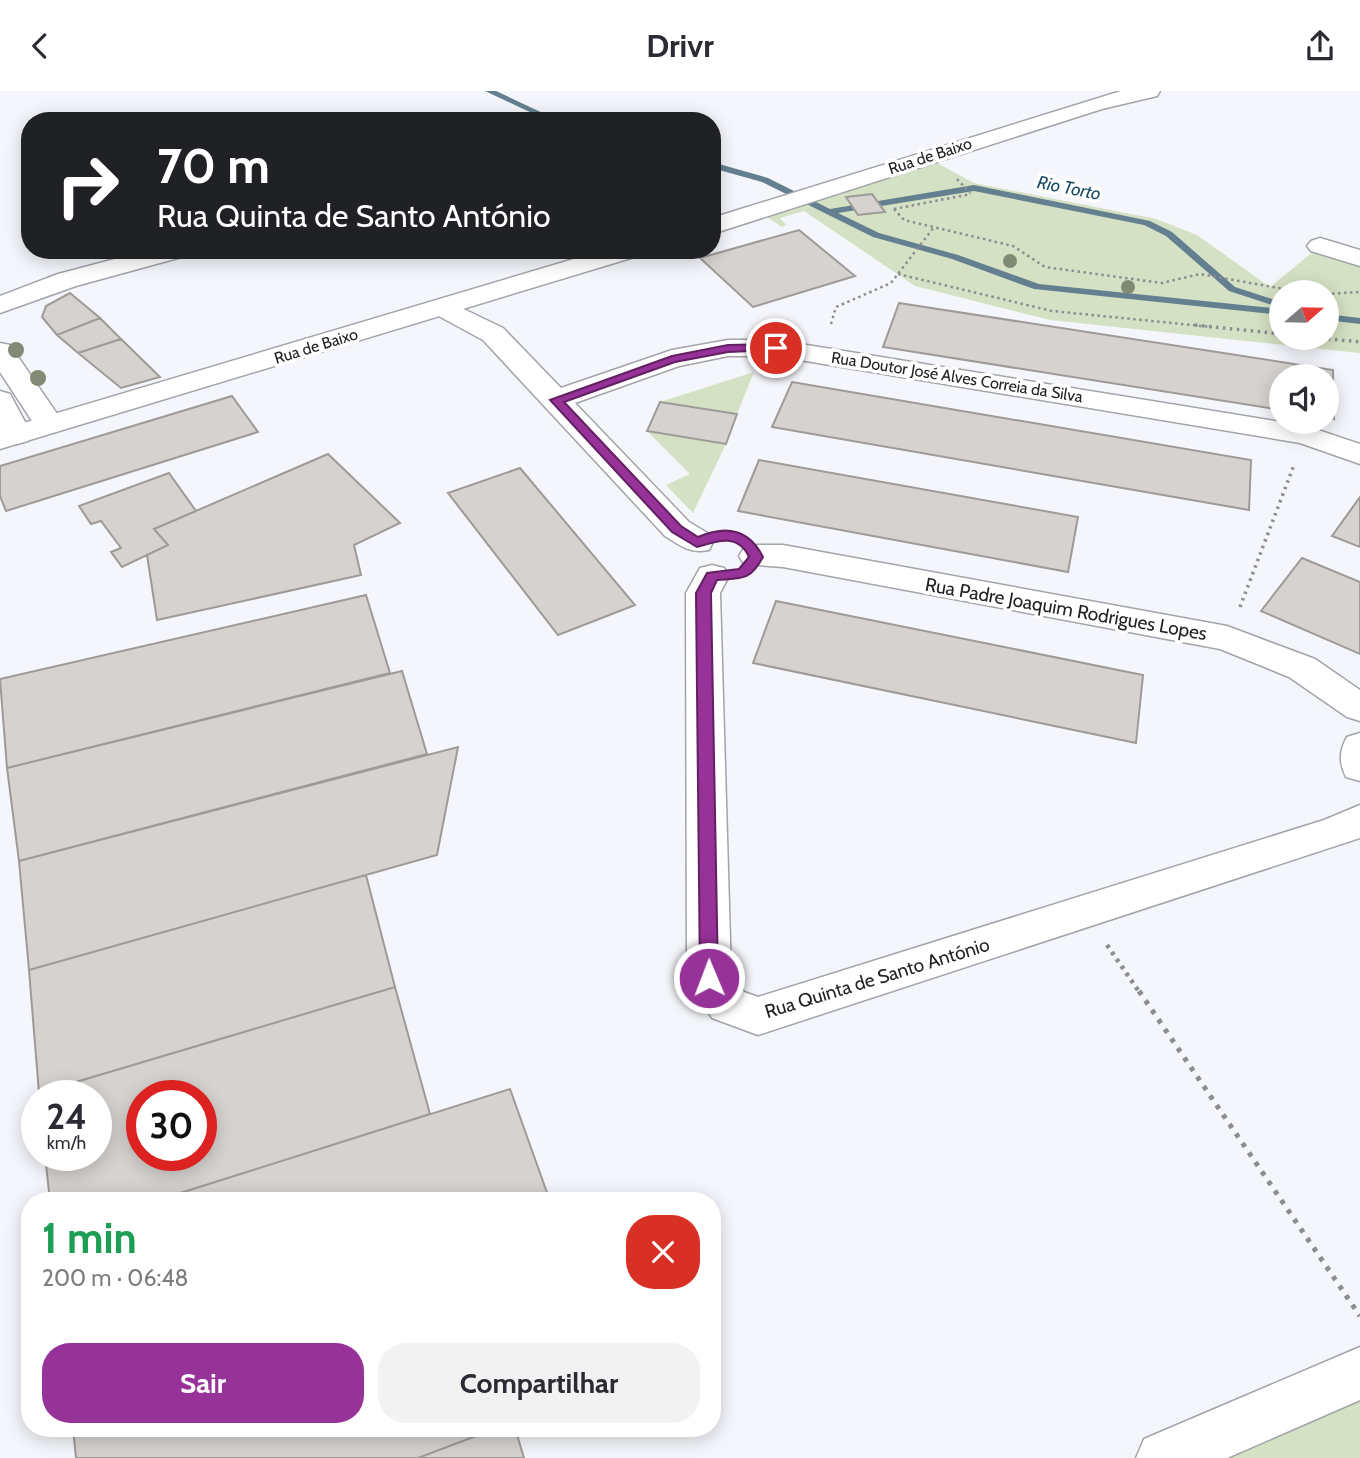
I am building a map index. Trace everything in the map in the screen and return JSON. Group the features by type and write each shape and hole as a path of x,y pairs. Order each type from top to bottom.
{"street":[{"name":"Rua de Baixo","path":"721,223 1095,104 1149,91"},
{"path":"1320,246 1360,258"},
{"path":"0,305 67,280 146,259"},
{"name":"Rua de Baixo","path":"8,437 603,259"},
{"path":"483,296 497,314 492,334"},
{"path":"445,308 492,334 677,529 724,549"},
{"name":"Rua Doutor José Alves Correia da Silva","path":"556,400 672,359 728,348 776,348 1306,435 1360,455"},
{"path":"0,351 49,424"},
{"path":"0,400 8,437"},
{"name":"Rua Padre Joaquim Rodrigues Lopes","path":"724,549 783,557 1227,638 1302,668 1360,708"},
{"name":"Rua Quinta de Santo António","path":"724,549 704,593 709,978 728,1005 758,1016 1337,831 1360,820"},
{"path":"1360,747 1360,767"},
{"path":"1163,1458 1360,1373"}],"path":[{"path":"958,181 971,194 894,209 904,220 1013,246 1045,267 1162,283 1200,274 1269,286"},
{"path":"821,355 836,307 891,282 934,227"},
{"path":"898,274 1052,311 1269,333"},
{"path":"1339,293 1360,292"},
{"path":"1339,340 1360,342"},
{"path":"1227,638 1306,435"},
{"path":"1085,912 1360,1316"}],"green space":[{"path":"926,157 974,183 1156,219 1197,235 1269,286 1269,343 1050,320 915,286 804,211 780,218 786,225 782,227 758,211"},
{"path":"1320,246 1360,258 1360,353 1332,350 1339,350 1339,280 1279,280"},
{"path":"754,372 737,414 660,402"},
{"path":"647,431 726,444 693,513 666,485 690,474"},
{"path":"1360,1373 1360,1458 1163,1458"}],"building":[{"path":"872,194 885,212 858,215 846,197"},
{"path":"799,230 855,276 753,307 701,259 721,259 721,252"},
{"path":"70,293 100,318 57,335 42,317 46,306"},
{"path":"899,303 1294,364 1269,364 1269,408 883,347"},
{"path":"100,318 121,339 78,353 57,335"},
{"path":"121,339 160,377 121,388 78,353"},
{"path":"792,382 1251,460 1249,510 772,427"},
{"path":"232,396 258,432 6,511 0,496 0,466"},
{"path":"660,402 737,414 726,444 647,431"},
{"path":"328,454 400,523 354,545 361,575 157,620 147,555 168,545 154,529"},
{"path":"759,460 1078,517 1068,572 738,511"},
{"path":"520,468 635,605 558,635 448,493"},
{"path":"169,473 196,511 154,529 168,545 122,567 111,552 121,548 101,521 91,524 79,506"},
{"path":"1360,497 1360,547 1332,536"},
{"path":"1302,558 1360,582 1360,654 1261,611"},
{"path":"366,595 390,673 7,768 0,679"},
{"path":"776,601 1143,675 1136,743 753,663"},
{"path":"402,671 427,754 19,861 7,768"},
{"path":"458,747 437,855 29,970 19,861"},
{"path":"366,875 395,987 83,1080 38,1080 29,970"},
{"path":"395,987 430,1114 183,1192 49,1192 47,1171 112,1171 112,1080 83,1080"},
{"path":"510,1089 547,1192 184,1192"},
{"path":"74,1437 473,1437 418,1458 76,1458"},
{"path":"473,1437 518,1437 524,1458 418,1458"}],"waterway":[{"name":"Rio Torto","path":"489,91 536,112"},
{"name":"Rio Torto","path":"721,168 765,180 829,212"},
{"name":"Rio Torto","path":"829,212 974,188 1147,223 1169,234 1232,289 1269,301"},
{"name":"Rio Torto","path":"829,212 876,235 955,257 1037,287 1269,311"},
{"name":"Rio Torto","path":"1339,319 1360,321"}],"route":[{"path":"709,978 704,593 712,576 722,578 742,574 754,563 756,557 750,544 734,535 714,535 697,542 677,529 556,400 672,359 728,348 776,348"}]}
